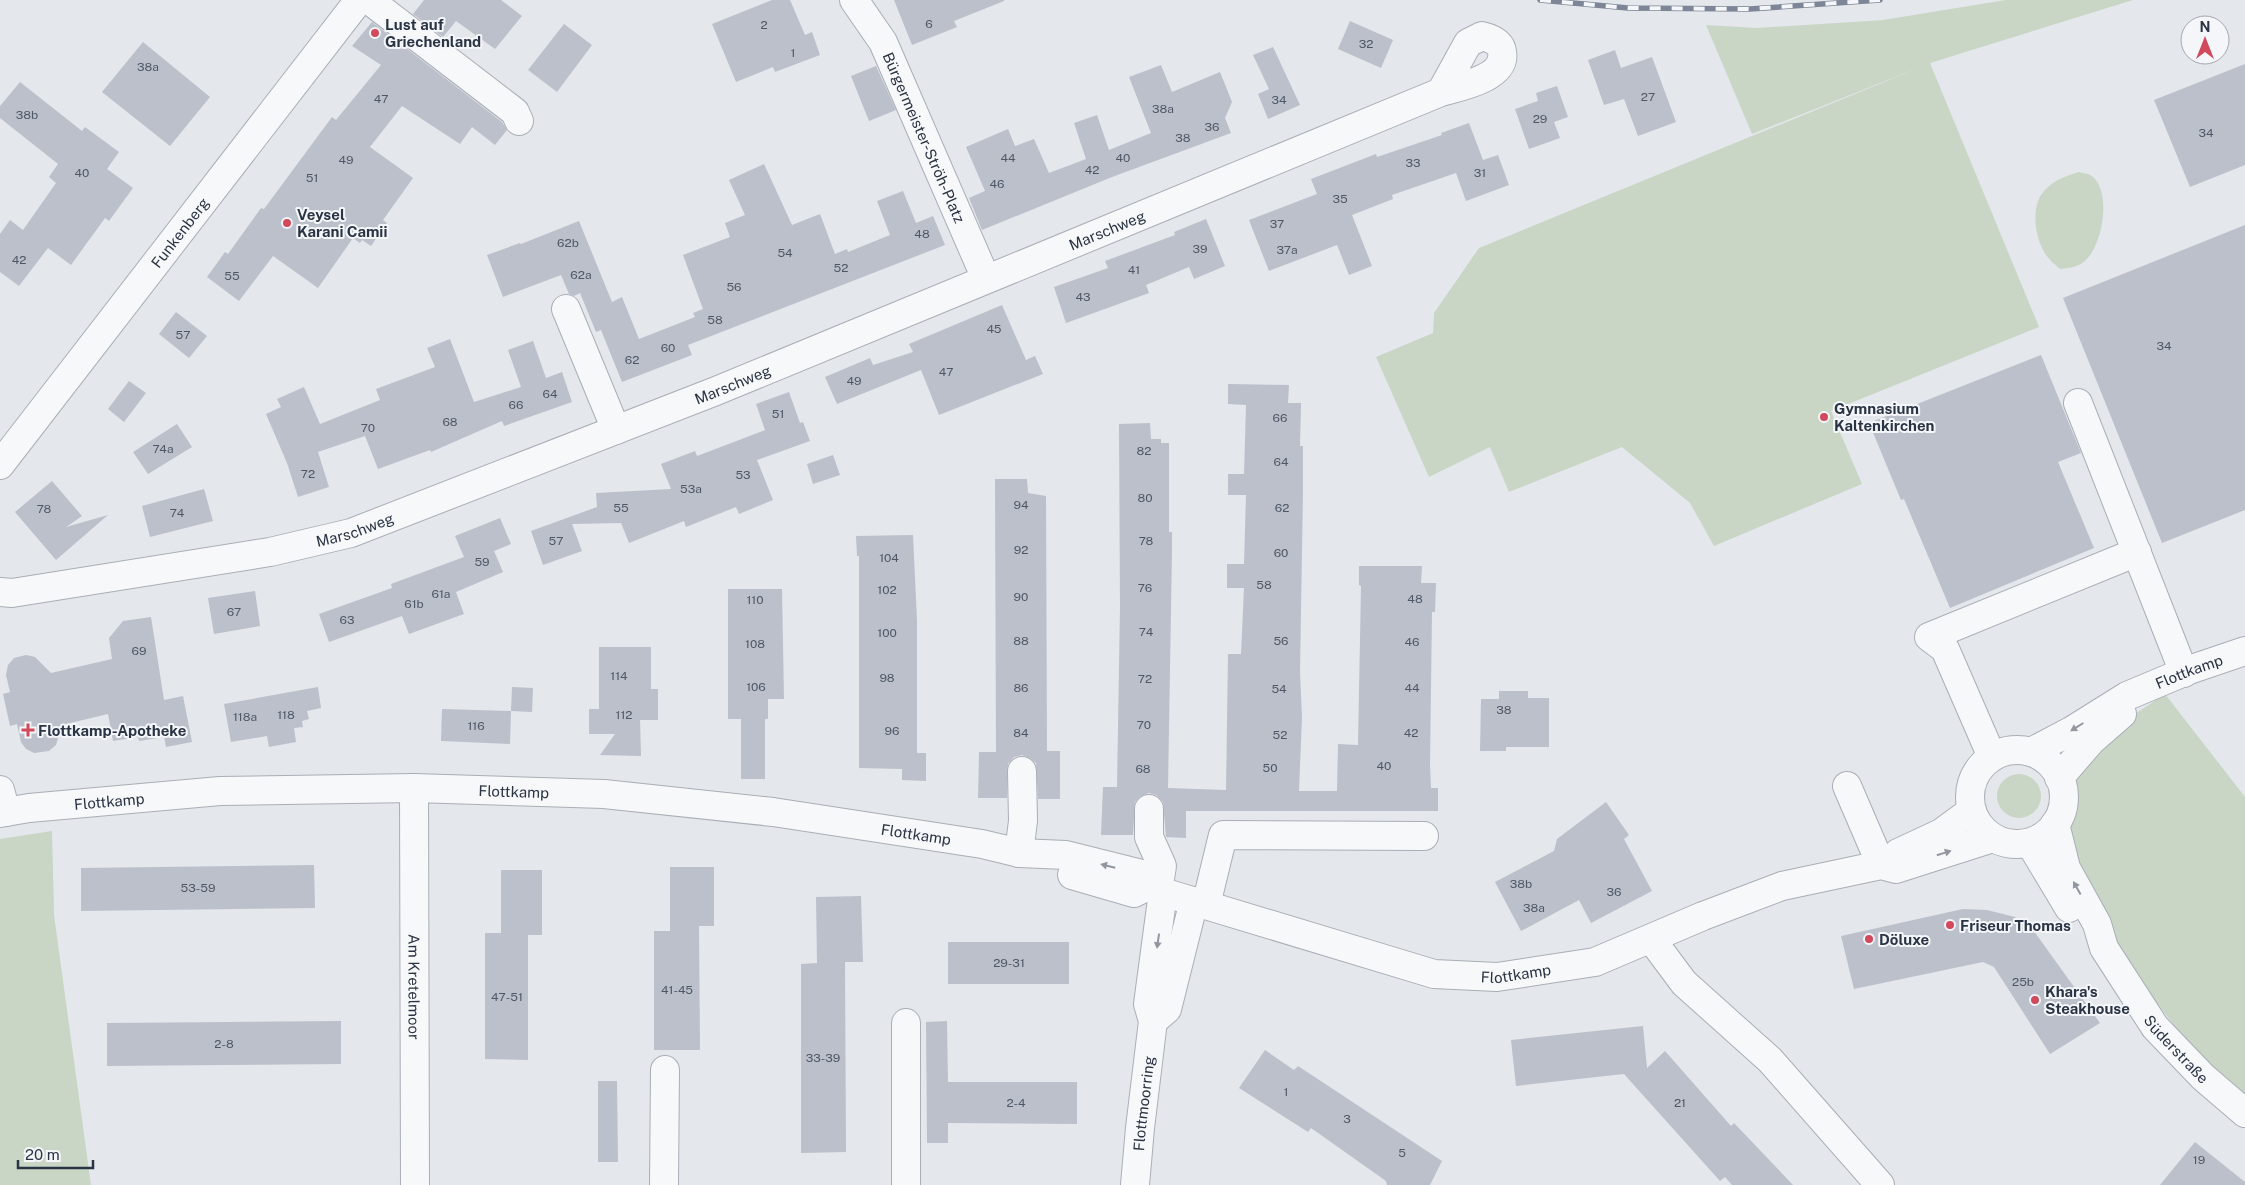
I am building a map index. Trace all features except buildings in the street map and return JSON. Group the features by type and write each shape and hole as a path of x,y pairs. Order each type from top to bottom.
{"street":[{"name":"Funkenberg","path":"0,466 358,0"},
{"path":"369,0 515,112 519,121"},
{"name":"Bürgermeister-Ströh-Platz","path":"854,0 883,42 986,279"},
{"name":"Marschweg","path":"0,592 12,593 270,552 351,534 616,430 1441,92"},
{"path":"566,309 616,430"},
{"path":"2078,403 2184,673"},
{"path":"2031,752 2048,762 2059,778 2064,802 2055,824 2040,838 2030,843 2011,844 1993,838 1984,831 1971,811 1969,796 1972,781 1980,767 1992,757 1944,649 1929,638 2137,552"},
{"name":"Flottkamp","path":"1992,757 2011,751 2031,752 2133,693 2245,651"},
{"path":"2059,778 2091,742 2121,716 2133,693"},
{"path":"1019,853 1023,821 1022,772"},
{"path":"1847,786 1881,866"},
{"name":"Flottkamp","path":"2,805 220,791 414,788 604,794 743,809 982,844 1019,853 1066,855 1142,874 1156,890 1434,974 1497,977 1595,962 1652,940 1703,916 1782,886 1881,866 1896,869 1993,838"},
{"name":"Am Kretelmoor","path":"414,788 415,1185"},
{"name":"Flottmoorring","path":"1136,1185 1140,1128 1153,1022 1148,1004 1156,890 1162,866 1149,837 1149,809"},
{"name":"Flottkamp","path":"1881,866 1892,856 1941,833 1971,811"},
{"name":"Süderstraße","path":"2055,824 2066,868 2097,924 2104,948 2155,1027 2203,1077 2245,1113"},
{"path":"1153,1022 1167,1009 1223,835 1424,836"},
{"name":"Süderstraße","path":"2030,843 2083,932 2104,948"},
{"path":"1652,940 1684,983 1770,1060 1880,1185"},
{"path":"906,1023 906,1185"},
{"path":"664,1070 664,1185"}],"green space":[{"path":"2006,0 2133,0 1930,63 2039,327 1831,411 1862,484 1714,546 1690,503 1622,447 1509,492 1490,447 1429,477 1376,357 1433,333 1434,313 1479,248 1923,66 1752,134 1706,25 1757,28 1883,20"},
{"path":"2079,172 2092,176 2099,185 2103,207 2100,232 2091,254 2085,261 2070,268 2060,269 2042,248 2036,230 2036,210 2042,193 2051,184"},
{"path":"2165,694 2245,797 2245,1096 2198,1056 2124,961 2064,831 2072,808 2072,784 2086,761 2123,722"},
{"path":"2015,774 2023,774 2035,780 2041,796 2035,812 2023,818 2015,818 2003,812 1997,800 1997,792 2003,780"},
{"path":"52,831 54,915 91,1185 0,1185 0,839"}],"railway":[{"path":"1540,0 1628,8 1750,9 1880,0"}],"place":[{"name":"Lust auf Griechenland","path":"375,33"},
{"name":"Veysel Karani Camii","path":"287,223"},
{"name":"Gymnasium Kaltenkirchen","path":"1824,417"},
{"name":"Flottkamp-Apotheke","path":"28,730"},
{"name":"Friseur Thomas","path":"1950,925"},
{"name":"Döluxe","path":"1869,939"},
{"name":"Khara's Steakhouse","path":"2035,1000"}]}
